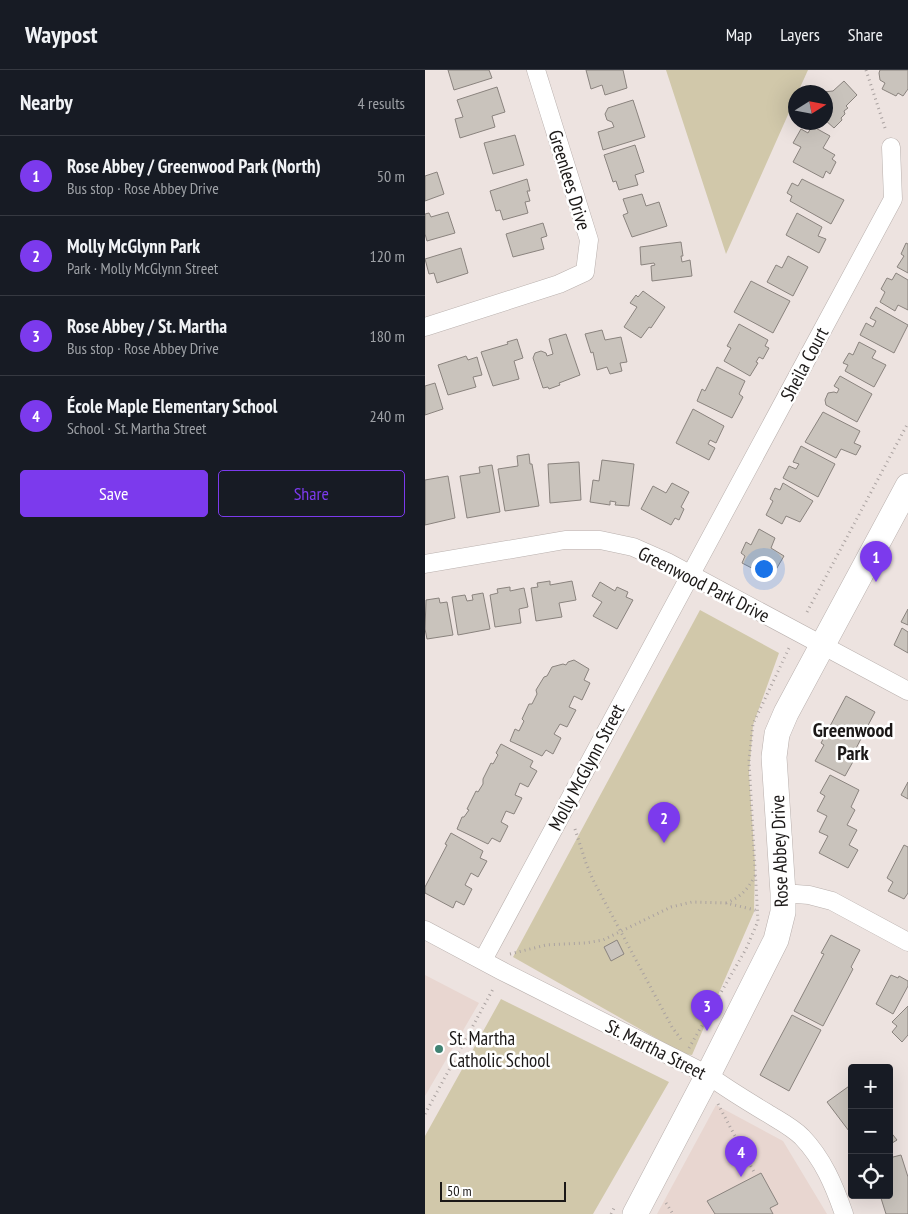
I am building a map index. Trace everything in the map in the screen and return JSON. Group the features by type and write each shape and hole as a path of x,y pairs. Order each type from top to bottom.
{"street":[{"name":"Greenlees Drive","path":"425,327 559,284 585,272 589,240 536,70"},
{"name":"Sheila Court","path":"690,574 893,199 891,147"},
{"name":"Rose Abbey Drive","path":"635,1214 709,1075 776,940 783,903 774,757 777,734 786,713 908,486"},
{"name":"Greenwood Park Drive","path":"425,564 565,540 600,540 633,547 690,574 908,691"},
{"name":"Molly McGlynn Street","path":"483,960 690,574"},
{"path":"783,903 809,895 832,901 908,942"},
{"name":"St. Martha Street","path":"425,930 676,1060 709,1075 801,1136 823,1162 837,1192 844,1214"}],"path":[{"path":"867,70 891,147"},
{"path":"807,612 908,423"},
{"name":"Rose Abbey Drive","path":"622,931 672,1027 688,1050 746,949 757,921 749,761 753,724 790,646"},
{"path":"575,829 593,880 622,931"},
{"path":"726,903 737,898 746,890 755,876"},
{"path":"510,954 546,945 586,943 603,940 671,907 691,902 726,903 757,911 783,903"},
{"path":"425,1114 493,989"},
{"path":"726,1108 718,1104 754,1172"},
{"path":"666,1203 673,1214"}],"shaded area":[{"path":"666,70 808,70 801,85 788,85 788,115 726,254"},
{"path":"700,610 779,653 753,725 749,773 755,864 754,912 692,1055 684,1054 513,957"},
{"name":"St. Martha Catholic School","path":"425,975 479,1003 425,1096"},
{"path":"501,999 669,1082 593,1214 425,1214 425,1136"},
{"path":"716,1105 783,1141 827,1214 657,1214"}],"building":[{"path":"448,70 489,70 492,78 454,90"},
{"path":"586,70 623,70 627,88 605,95 602,85 591,89"},
{"path":"880,70 908,70 908,89 903,96 898,93 896,96 882,89 885,83 880,80"},
{"path":"844,81 857,95 846,106 848,108 844,111 845,114 841,118 842,120 834,128 833,127 833,91"},
{"path":"497,87 505,112 492,116 495,127 460,138 455,119 463,117 457,100"},
{"path":"633,100 645,137 603,150 598,132 614,127 612,122 607,120 605,114 608,108"},
{"path":"800,130 808,133 810,130 819,130 830,136 823,148 835,155 832,159 836,162 830,174 826,171 823,178 793,162 801,147 793,143"},
{"path":"515,135 524,165 493,174 484,143"},
{"path":"635,145 644,172 635,175 638,185 619,190 616,181 613,182 604,155"},
{"path":"437,172 444,194 425,201 425,176"},
{"path":"527,179 530,191 527,191 530,201 525,202 528,213 503,220 500,210 496,211 490,191"},
{"path":"802,179 844,200 831,224 790,201 792,196 787,193 792,183 798,186"},
{"path":"642,194 646,206 659,202 667,226 632,237 623,215 628,213 623,199"},
{"path":"448,212 455,233 427,241 425,214 429,213 431,217"},
{"path":"797,213 822,227 818,236 826,239 819,253 786,235"},
{"path":"543,223 547,236 541,238 544,249 513,257 506,234"},
{"path":"681,242 682,262 690,260 692,276 652,281 651,266 655,265 654,263 641,265 640,247"},
{"path":"906,243 908,244 908,273 897,267 904,256 901,254"},
{"path":"461,248 468,273 437,283 434,273 429,274 425,259"},
{"path":"788,256 808,267 793,296 767,282 776,265 782,268"},
{"path":"896,273 908,280 908,310 898,305 895,311 880,302 885,292 881,289 887,278 892,280"},
{"path":"751,281 790,301 773,333 734,312"},
{"path":"643,291 665,307 651,328 649,327 641,338 624,327 637,307 630,303 636,295 638,297"},
{"path":"876,307 908,325 894,353 860,335 866,323 873,327 876,321 870,318"},
{"path":"739,324 768,340 765,346 769,348 763,359 759,357 756,362 758,363 750,376 724,361 731,348 727,346"},
{"path":"602,330 605,340 621,337 627,362 620,363 622,371 610,374 607,367 597,370 593,352 591,353 585,334"},
{"path":"566,334 580,375 549,389 548,387 543,388 533,358 535,353 541,351 546,353 547,356 553,354 549,339"},
{"path":"517,339 523,358 514,361 519,379 493,386 481,352 508,344 507,342"},
{"path":"859,342 876,351 872,358 886,365 874,387 845,371 848,365 843,363 849,353 853,355"},
{"path":"466,356 468,360 477,357 482,375 473,377 476,387 448,395 438,365"},
{"path":"717,367 745,381 739,394 743,397 732,418 697,401 702,389 705,391"},
{"path":"840,376 872,394 857,422 826,405 825,400 828,393 837,393 839,389 834,386"},
{"path":"435,383 443,409 425,415 425,386"},
{"path":"693,409 724,426 716,443 710,440 708,444 715,448 709,460 676,443"},
{"path":"823,412 860,431 854,443 861,446 856,455 841,449 836,458 805,442"},
{"path":"801,446 835,464 818,497 783,478 789,466 796,469 799,464 793,462"},
{"path":"529,454 539,506 505,511 498,469 518,466 517,456"},
{"path":"602,460 634,464 629,506 615,505 616,502 610,501 610,505 590,502 593,480 599,481"},
{"path":"579,462 581,500 550,503 548,464"},
{"path":"492,465 500,512 467,518 460,476 480,473 479,467"},
{"path":"448,476 455,518 425,525 425,480"},
{"path":"672,483 689,492 681,507 684,509 679,520 675,518 671,525 641,509 653,486 666,493"},
{"path":"783,483 813,501 800,522 786,516 782,524 766,515 773,501 770,499 775,488 780,490"},
{"path":"759,529 775,538 771,548 784,556 771,578 742,563 745,556 741,553 746,542 751,545"},
{"path":"550,581 550,585 572,581 576,600 559,603 562,617 536,621 531,588 538,587 537,583"},
{"path":"600,582 615,591 617,587 628,592 626,597 633,600 617,629 593,616 602,602 592,596"},
{"path":"510,587 510,591 524,588 528,607 519,609 521,623 495,627 490,595 498,593 497,589"},
{"path":"483,593 490,629 458,635 452,597 465,595 467,601 473,600 472,595"},
{"path":"439,598 440,603 447,602 453,635 427,639 425,629 426,600"},
{"path":"908,609 908,625 901,622"},
{"path":"902,628 908,632 908,653 894,645"},
{"path":"574,660 589,669 584,680 590,683 582,700 574,696 569,707 576,710 567,727 560,724 554,734 561,738 553,754 546,750 542,756 510,741 515,729 519,731 524,721 522,719 529,704 532,704 537,694 536,690 544,677 547,676 552,667 566,665"},
{"path":"846,696 875,712 852,756 855,758 845,776 815,761 824,745 821,743"},
{"path":"501,744 533,761 530,767 537,771 528,787 520,783 515,795 522,798 514,814 506,811 501,822 508,826 500,842 492,838 488,844 457,829 462,817 469,810 467,809 476,791 478,792 483,784 483,779 491,763 493,764 498,755 496,753"},
{"path":"830,775 859,790 851,807 855,810 847,825 857,830 849,845 858,850 848,868 819,853 828,836 819,832 827,816 817,811 825,796 820,793"},
{"path":"908,782 908,799 901,795"},
{"path":"451,833 483,851 480,858 487,861 478,877 471,873 465,885 472,889 464,905 456,901 453,908 425,893 425,887 447,845 445,844"},
{"path":"904,845 908,847 908,893 904,899 888,891 893,882 887,878"},
{"path":"831,935 860,950 851,967 853,969 823,1026 794,1011 824,954 821,953"},
{"path":"617,940 624,954 611,961 604,947"},
{"path":"891,975 898,978 899,976 908,981 908,986 893,1014 876,1004"},
{"path":"908,1006 908,1035 902,1042 892,1032 897,1026 892,1022"},
{"path":"792,1015 821,1030 789,1091 760,1075"},
{"path":"848,1087 848,1130 827,1102"},
{"path":"901,1155 908,1177 908,1214 886,1214 881,1199 893,1199 893,1157"},
{"path":"761,1173 778,1204 770,1208 773,1214 715,1214 707,1201"}],"place":[{"name":"Rose Abbey / Greenwood Park (North)","path":"876,582"},
{"name":"Molly McGlynn Park","path":"664,843"},
{"name":"Rose Abbey / St. Martha","path":"707,1031"},
{"name":"St. Martha Catholic School","path":"439,1049"},
{"name":"École Maple Elementary School","path":"741,1177"}],"district":[{"name":"Greenwood Park","path":"853,742"}]}
